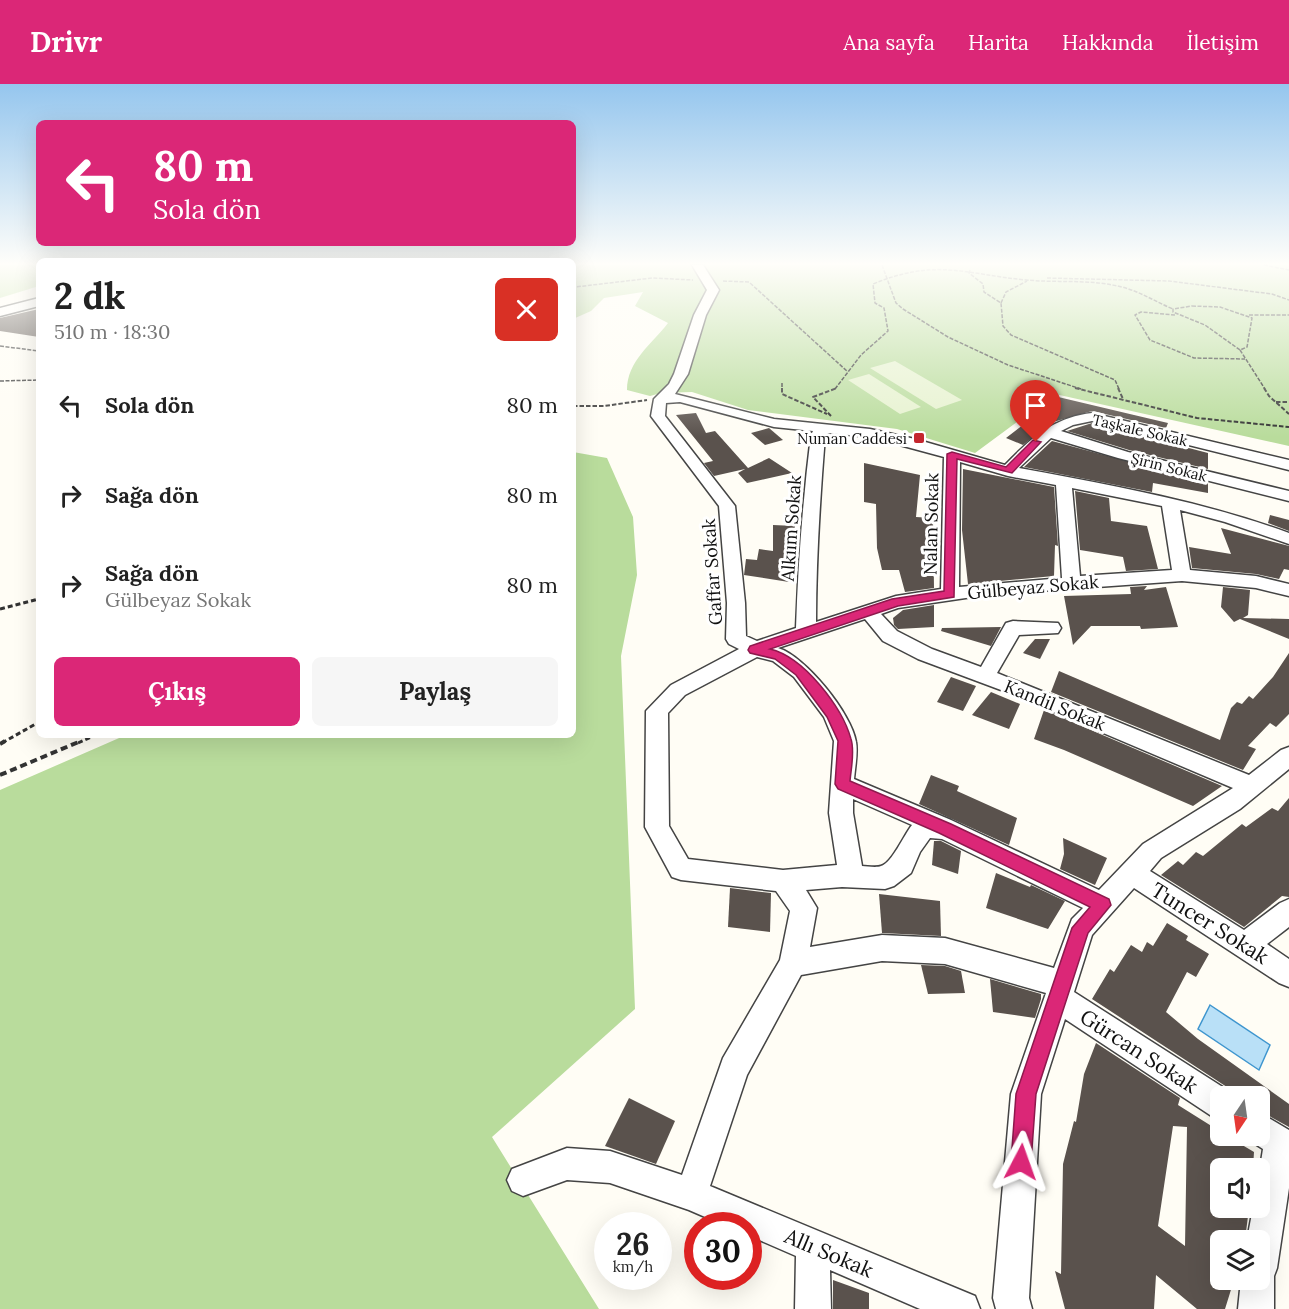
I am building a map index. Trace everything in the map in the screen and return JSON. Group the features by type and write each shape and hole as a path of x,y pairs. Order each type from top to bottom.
{"street":[{"path":"660,399 676,384 690,352 698,322"},
{"path":"660,399 680,398 763,421 827,421 844,430 880,436 1008,471 1170,502 1231,519 1289,539"},
{"name":"Gaffar Sokak","path":"660,399 657,407 658,416 727,506 736,603 736,639 755,650"},
{"name":"Taşkale Sokak","path":"1008,471 1036,442 1076,417 1092,417 1289,465"},
{"name":"Alkıım Sokak","path":"806,632 807,566 814,473 818,435 827,421"},
{"name":"Şirin Sokak","path":"1051,433 1123,455 1289,496"},
{"name":"Nalan Sokak","path":"950,594 952,454"},
{"path":"1064,482 1071,583"},
{"path":"1170,502 1182,575"},
{"name":"Gülbeyaz Sokak","path":"783,881 681,869 657,827 657,711 678,690 755,650 896,602 950,594 1182,575 1256,582 1289,590"},
{"name":"Kandil Sokak","path":"868,611 890,636 925,654 1251,786"},
{"path":"985,677 1013,628 1051,628"},
{"path":"755,650 780,656 801,672 833,714 845,741 841,813 851,877"},
{"path":"1014,1309 1011,1298 1026,1094 1081,928 1152,851 1232,802 1289,755"},
{"path":"843,784 945,829 1103,905"},
{"path":"783,881 851,877 885,878 902,865 910,846 924,828 945,829"},
{"name":"Tuncer Sokak","path":"1132,873 1289,974"},
{"path":"691,1194 734,1069 793,963 804,908 783,881"},
{"path":"1245,945 1289,911"},
{"name":"Gürcan Sokak","path":"793,963 882,948 945,951 1060,991 1210,1096"},
{"path":"1266,1230 1280,1142 1270,1136"},
{"name":"Allı Sokak","path":"523,1180 567,1164 610,1167 691,1194 962,1309"},
{"path":"813,1247 813,1309"},
{"path":"1256,1309 1257,1290"}],"path":[{"path":"827,421 813,397 836,389 861,355 888,331 888,322"},
{"path":"924,322 948,337 1008,365 1076,388 1197,418 1289,427"},
{"path":"1003,322 1003,326 1011,335 1115,380 1123,399"},
{"path":"1139,322 1150,340 1194,358 1245,358"},
{"path":"1198,322 1240,350 1269,396 1289,414"},
{"path":"1240,350 1247,347 1250,322"},
{"path":"0,346 36,351"},
{"path":"0,381 36,380"},
{"path":"782,383 781,391 789,398 844,430"},
{"path":"576,406 604,406 660,399"},
{"path":"1275,402 1289,402"},
{"path":"0,609 36,601"},
{"path":"0,744 36,724"},
{"path":"0,775 89,738"}],"green space":[{"path":"666,322 1289,322 1289,446 1055,394 975,453 897,429 748,410 692,392 661,393 650,396 627,390 631,370 668,323"},
{"path":"895,361 962,400 936,409 870,368"},
{"path":"869,374 921,407 900,414 848,380"},
{"path":"576,453 607,458 633,517 637,575 621,656 635,1009 492,1137 599,1309 0,1309 0,790 119,738 576,738"}],"water":[{"path":"1210,1005 1270,1045 1259,1070 1198,1029"}],"building":[{"path":"0,322 36,322 36,337 0,331"},
{"path":"1054,396 1168,423 1166,428 1092,411 1053,422 1023,445 1006,438 1036,415"},
{"path":"696,413 706,433 715,431 748,468 769,458 792,473 747,483 738,473 745,469 714,476 704,463 713,461 676,415"},
{"path":"1092,423 1208,453 1208,469 1129,450 1067,431"},
{"path":"769,428 783,440 765,445 751,433"},
{"path":"1052,441 1208,483 1208,493 1153,483 1152,492 1024,467"},
{"path":"864,463 920,475 916,517 933,518 934,588 905,592 899,570 882,570 877,548 876,504 864,502"},
{"path":"963,469 1054,487 1058,546 1055,545 1054,576 968,584 962,530"},
{"path":"1075,491 1109,498 1111,521 1147,526 1158,569 1126,571 1123,557 1080,550"},
{"path":"1270,515 1289,520 1289,531 1268,523"},
{"path":"773,525 795,526 795,544 790,544 789,582 744,575 746,559 757,560 759,549 773,551"},
{"path":"1221,528 1289,546 1289,570 1284,569 1279,579 1256,574 1192,568 1189,547 1231,554"},
{"path":"1147,586 1144,590 1166,587 1178,627 1141,629 1140,626 1091,626 1073,645 1064,596 1131,594 1130,587"},
{"path":"1223,587 1250,590 1248,615 1243,618 1289,619 1289,639 1240,619 1234,622 1221,607"},
{"path":"934,605 934,627 898,629 894,625 893,618 903,610"},
{"path":"1001,627 991,646 941,631 942,628"},
{"path":"1035,639 1050,639 1040,659 1023,653"},
{"path":"1289,653 1289,714 1276,727 1270,723 1248,746 1256,749 1243,770 1051,692 1059,671 1220,740 1231,708 1237,702 1242,704 1249,696 1253,699 1273,677"},
{"path":"951,677 976,686 963,711 937,702"},
{"path":"991,692 1020,704 1009,729 972,715"},
{"path":"1044,710 1222,786 1193,806 1034,739"},
{"path":"931,775 959,786 957,791 1017,818 1009,845 919,804"},
{"path":"1289,798 1289,897 1282,896 1244,927 1161,875 1178,861 1183,865 1196,852 1203,856 1242,824 1246,827 1272,808 1278,811"},
{"path":"1063,838 1107,858 1095,885 1060,869 1064,854"},
{"path":"934,841 941,841 961,851 958,874 932,865"},
{"path":"996,873 1030,887 1031,885 1065,901 1048,929 986,908"},
{"path":"730,888 771,893 770,932 728,927"},
{"path":"879,894 940,901 941,936 882,933"},
{"path":"1167,923 1188,936 1186,940 1209,954 1196,977 1187,972 1166,1012 1198,1039 1264,1086 1225,1086 1092,999 1110,969 1114,972 1131,945 1142,952 1147,942 1153,946"},
{"path":"921,965 945,966 961,971 965,993 928,994"},
{"path":"990,979 1041,994 1035,1018 993,1012"},
{"path":"1096,1043 1180,1098 1178,1105 1210,1125 1210,1146 1244,1146 1254,1152 1254,1158 1210,1158 1210,1218 1248,1218 1246,1230 1210,1230 1210,1290 1231,1290 1225,1309 1197,1309 1156,1275 1154,1309 1065,1309 1055,1271 1061,1274 1063,1164 1074,1121 1076,1122 1084,1074","holes":["1173,1126 1187,1127 1185,1246 1158,1226"]},
{"path":"1270,1090 1289,1104 1289,1127 1270,1117"},
{"path":"629,1098 675,1121 656,1164 605,1146"},
{"path":"833,1280 869,1293 869,1309 833,1309"}],"place":[{"name":"Numan Caddesi","path":"919,438"}],"route":[{"path":"1021,1162 1026,1094 1081,928 1103,905 945,829 843,784 845,741 833,714 801,672 780,656 755,650 896,602 950,594 952,454 1008,471 1036,442"}]}
